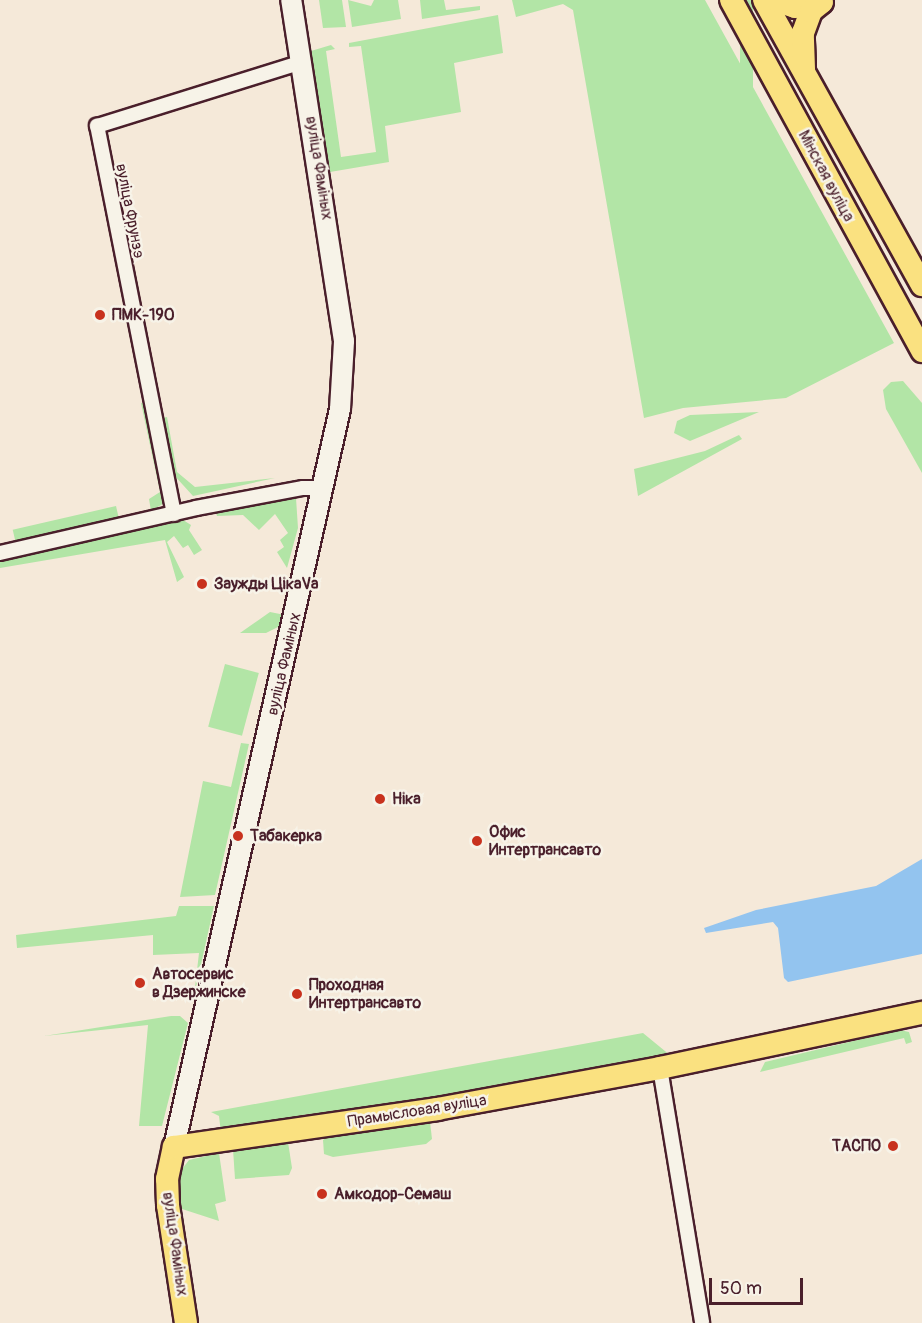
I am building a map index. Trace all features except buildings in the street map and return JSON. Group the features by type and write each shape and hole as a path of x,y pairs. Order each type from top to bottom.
{"main road":[{"name":"вуліца Фаміных","path":"186,1323 168,1205 167,1179 325,488 340,409 344,341 303,62 291,0"},
{"name":"Мінская вуліца","path":"731,0 922,351"},
{"name":"Мінская вуліца","path":"764,0 922,285"},
{"path":"775,0 795,7 822,2 811,11 803,33 808,81"},
{"name":"Прамысловая вуліца","path":"174,1148 437,1108 660,1068 922,1012"}],"street":[{"name":"вуліца Фрунзэ","path":"174,514 97,126 303,62"},
{"path":"0,552 303,488 325,488"},
{"path":"660,1068 702,1323"}],"green space":[{"path":"319,0 342,0 346,27 323,28"},
{"path":"348,0 371,6 374,0 398,0 401,19 352,27"},
{"path":"420,0 444,0 446,10 480,6 480,10 422,19"},
{"path":"512,0 705,0 894,343 786,398 683,408 644,418 573,10 563,4 516,17"},
{"path":"740,0 753,0 753,378 740,378"},
{"path":"498,15 503,53 454,63 461,112 385,126 389,162 330,172 311,51 331,45 335,49 326,51 341,157 376,152 361,46 349,47 349,43"},
{"path":"903,381 922,403 922,473 886,409 883,390 891,382"},
{"path":"141,403 147,404 166,502 151,511 149,499 160,492"},
{"path":"759,412 690,441 674,433 677,421 690,415"},
{"path":"167,417 177,472 195,487 275,478 193,496 173,474 162,418"},
{"path":"739,435 742,439 638,496 634,469 705,451"},
{"path":"291,495 296,498 298,528 287,568 277,552 284,547 280,540 288,533 275,514 259,530 243,515 217,516 215,509"},
{"path":"116,506 119,519 16,543 13,530"},
{"path":"180,518 191,525 189,530 202,550 194,555 188,545 183,548 174,536 167,542 184,577 177,582 165,540 0,568 0,558"},
{"path":"270,612 285,615 280,626 266,633 240,633"},
{"path":"225,664 259,673 242,736 208,727"},
{"path":"241,743 249,744 215,895 180,897 203,781 231,787"},
{"path":"179,906 214,906 194,996 199,953 153,955 153,935 17,948 16,935 176,916"},
{"path":"180,1016 188,1023 162,1126 139,1126 148,1025 44,1036"},
{"path":"900,1030 909,1032 912,1042 906,1044 904,1038 760,1072 765,1062"},
{"path":"643,1033 671,1056 596,1073 333,1114 308,1114 221,1133 219,1116 211,1112"},
{"path":"425,1120 430,1122 432,1139 426,1144 333,1157 324,1154 323,1140 332,1133"},
{"path":"288,1142 292,1168 289,1175 235,1179 233,1149"},
{"path":"219,1153 226,1201 215,1204 219,1221 179,1208 176,1177 189,1160"}],"water":[{"path":"922,859 922,954 788,982 784,978 778,928 773,922 706,933 704,928 756,910 876,886"}],"place":[{"name":"ПМК-190","path":"100,315"},
{"name":"Заужды ЦікаVа","path":"202,584"},
{"name":"Ніка","path":"380,799"},
{"name":"Табакерка","path":"238,836"},
{"name":"Офис Интертрансавто","path":"477,841"},
{"name":"Автосервис в Дзержинске","path":"140,983"},
{"name":"Проходная Интертрансавто","path":"297,994"},
{"name":"ТАСПО","path":"893,1146"},
{"name":"Амкодор-Семаш","path":"322,1194"}]}
